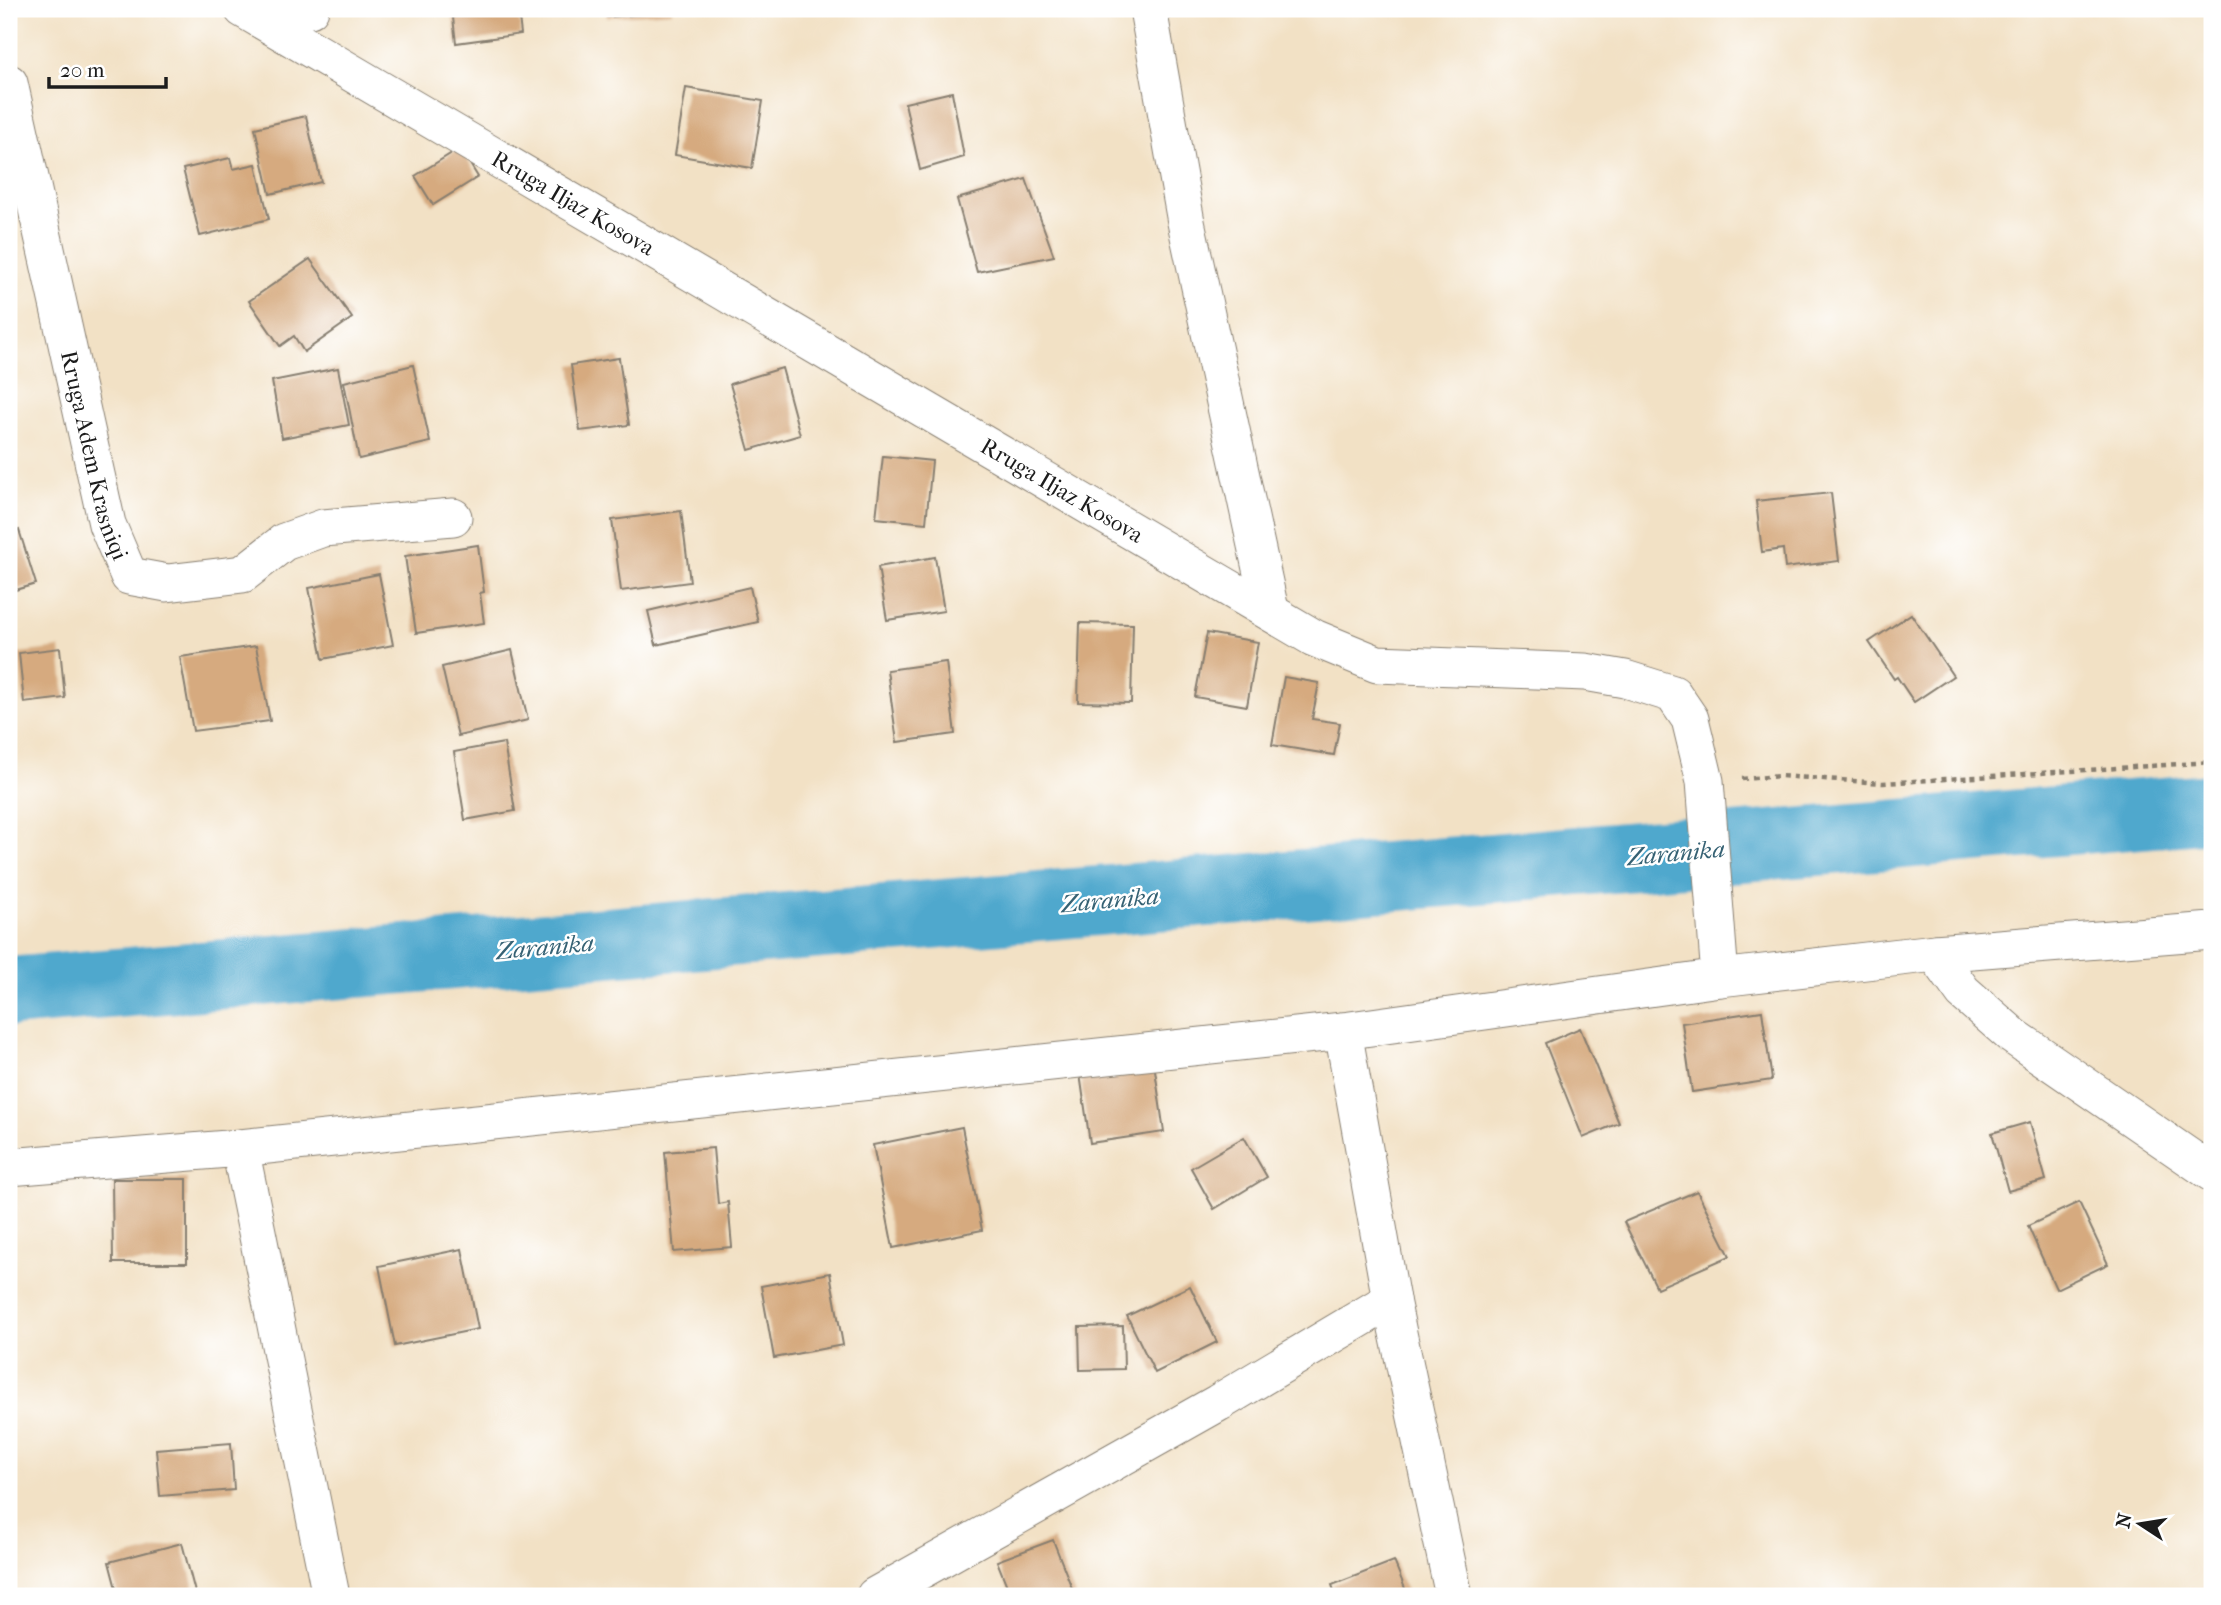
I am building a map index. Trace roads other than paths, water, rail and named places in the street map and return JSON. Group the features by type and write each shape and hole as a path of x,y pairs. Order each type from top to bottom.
{"street":[{"path":"253,14 310,9"},
{"path":"1148,9 1186,222 1270,610"},
{"name":"Rruga Iljaz Kosova","path":"253,14 1314,638 1377,664 1496,671 1585,672 1625,679 1673,694 1689,719 1706,781 1720,978"},
{"name":"Rruga Adem Krasniqi","path":"9,83 107,524 129,576 167,583 243,574 284,542 323,528 453,517"},
{"path":"9,1167 240,1148 1343,1031 1720,978 1935,953 2212,931"},
{"path":"1935,953 1963,992 2013,1036 2212,1173"},
{"path":"1343,1031 1391,1300 1454,1596"},
{"path":"240,1148 331,1596"},
{"path":"875,1596 1218,1403 1391,1300"}],"waterway":[{"name":"Zaranika","path":"9,992 2212,808"}]}
